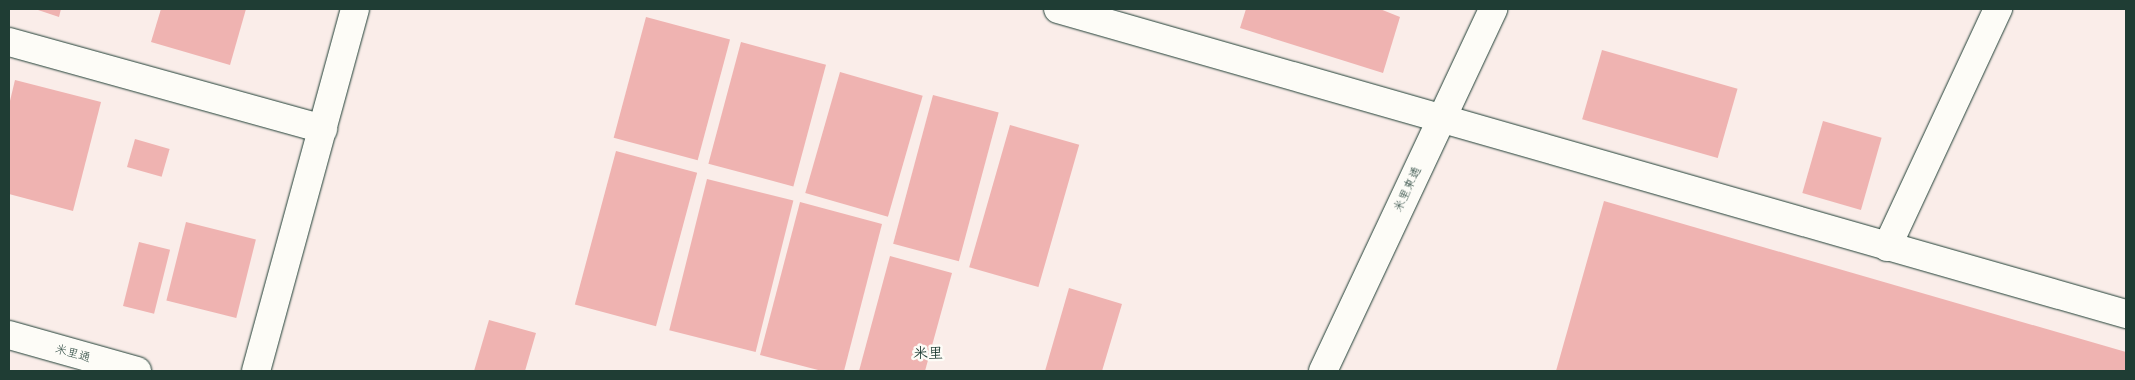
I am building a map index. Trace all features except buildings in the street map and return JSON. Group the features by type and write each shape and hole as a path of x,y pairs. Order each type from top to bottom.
{"street":[{"path":"256,371 355,9"},
{"path":"1058,9 1887,248 2126,314"},
{"name":"米里東通","path":"1323,371 1440,118 1494,9"},
{"path":"1887,248 1998,9"},
{"path":"9,42 323,129"},
{"name":"米里通","path":"9,335 137,371"}],"district":[{"name":"米里","path":"928,353"}]}
